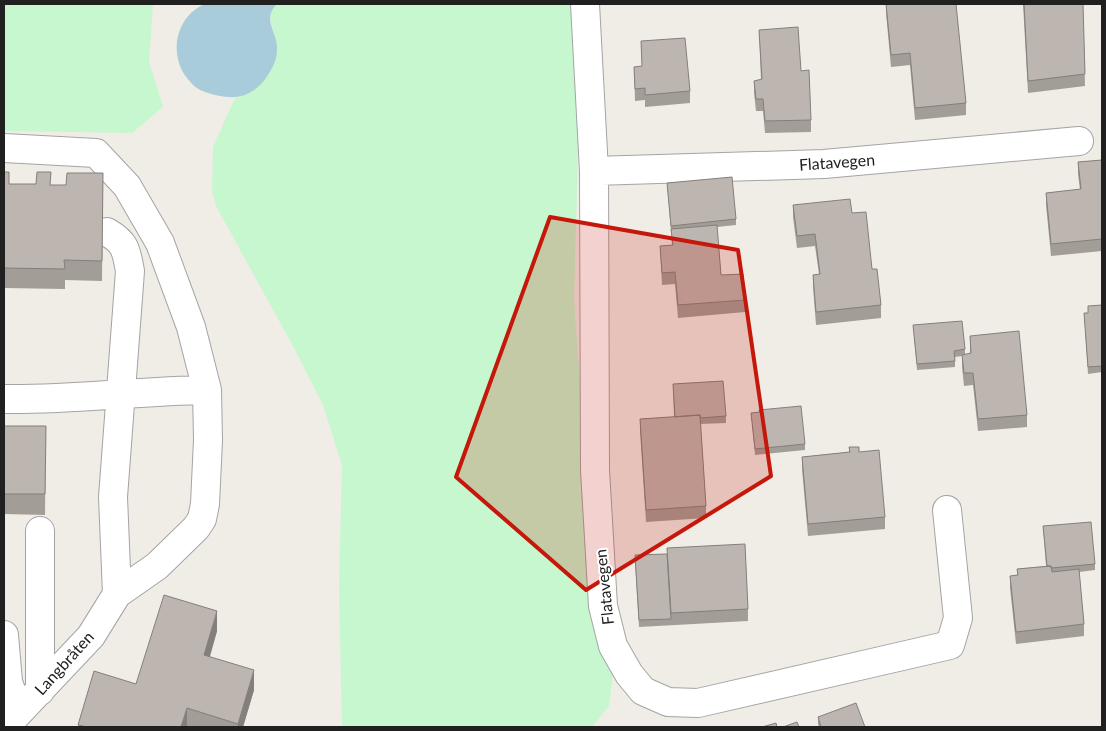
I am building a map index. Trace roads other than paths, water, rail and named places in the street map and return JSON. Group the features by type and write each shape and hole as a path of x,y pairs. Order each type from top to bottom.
{"street":[{"name":"Flatavegen","path":"585,4 594,171 595,470 603,606 612,646 628,674 643,691 668,702 698,703 950,645 958,618 947,510"},
{"name":"Flatavegen","path":"594,171 824,164 1079,141"},
{"path":"4,148 96,153 127,186 160,243 191,327 207,390 206,495 202,519 196,528 158,566 117,594"},
{"path":"107,232 118,238 126,251 130,270 113,497 117,594"},
{"path":"9,399 207,390"},
{"path":"40,531 40,691"},
{"name":"Langbråten","path":"12,720 91,636 117,594"},
{"path":"4,635 12,720"}],"water":[{"path":"205,4 277,4 270,15 277,43 275,60 270,72 262,83 248,94 224,97 202,91 191,83 181,68 178,58 178,36 187,17"}]}
